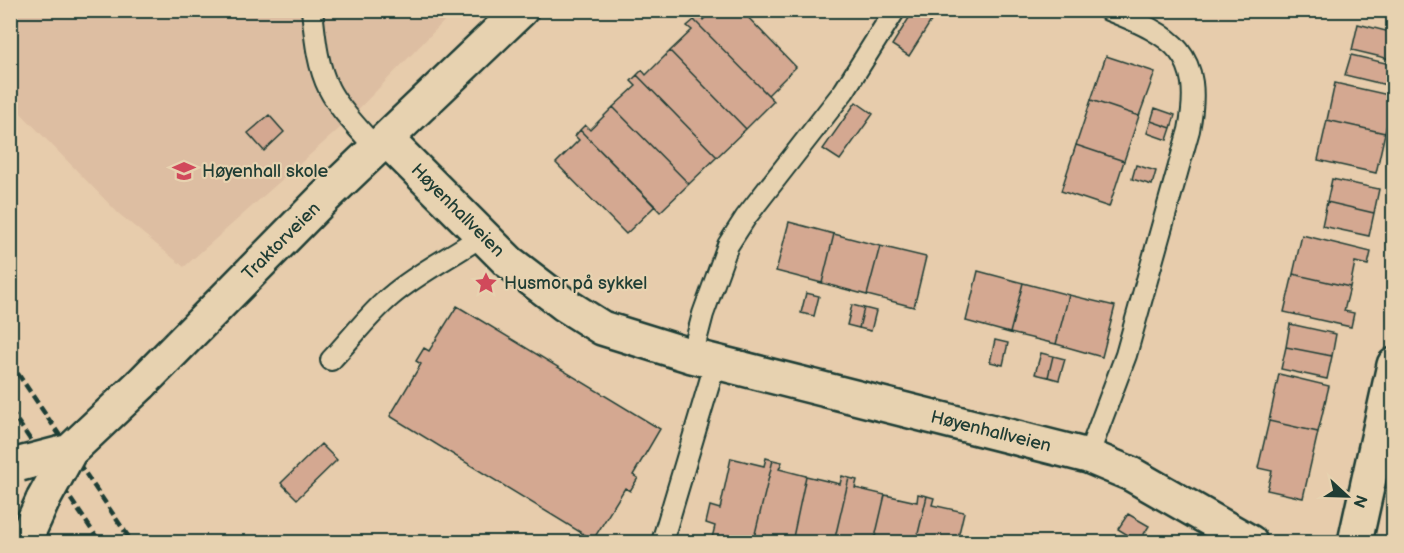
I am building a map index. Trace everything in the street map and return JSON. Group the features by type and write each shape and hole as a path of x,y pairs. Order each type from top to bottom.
{"street":[{"name":"Traktorveien","path":"24,543 43,500 70,451 141,384 380,144 521,10"},
{"name":"Høyenhallveien","path":"380,144 483,235 509,262 564,304 602,328 704,358 1088,456 1131,474 1250,543"},
{"path":"1355,543 1394,365"},
{"name":"Traktorveien","path":"15,465 70,451"}],"lane":[{"path":"312,10 318,58 328,88 340,106 380,144"},
{"path":"662,543 704,358 703,314 728,244 746,217 844,92 895,10"},
{"path":"1088,456 1129,344 1193,109 1191,76 1182,52 1149,26 1108,10"},
{"path":"331,360 389,297 421,273 483,235"}],"shaded area":[{"name":"Høyenhall skole","path":"11,11 454,11 340,128 184,267 118,213 11,103"}],"building":[{"path":"712,10 741,10 796,67 768,95 694,20 698,15 703,20"},
{"path":"914,10 938,10 909,56 892,45"},
{"path":"1360,10 1394,10 1394,18"},
{"path":"694,20 774,101 746,129 670,51 692,30 687,26"},
{"path":"1358,24 1394,33 1394,60 1352,50"},
{"path":"670,51 746,129 717,157 637,75 642,70 646,75"},
{"path":"1351,55 1394,65 1391,86 1345,75"},
{"path":"1106,56 1155,72 1139,116 1091,100"},
{"path":"637,75 717,157 689,184 613,107 636,86 631,81"},
{"path":"1335,83 1393,96 1385,133 1327,120"},
{"path":"1091,100 1139,116 1124,161 1076,145"},
{"path":"856,102 873,114 840,160 823,149"},
{"path":"613,107 689,184 660,212 580,130 585,125 590,130"},
{"path":"1155,108 1175,115 1171,128 1151,121"},
{"path":"269,115 284,132 264,151 248,133"},
{"path":"1327,120 1385,133 1376,173 1318,160"},
{"path":"1151,121 1171,128 1167,140 1147,133"},
{"path":"580,130 655,206 626,234 556,163 579,140 575,136"},
{"path":"1076,145 1124,161 1109,207 1061,191"},
{"path":"1136,165 1156,171 1152,185 1132,179"},
{"path":"1332,179 1379,189 1374,213 1327,202"},
{"path":"1327,202 1374,213 1369,236 1322,226"},
{"path":"789,222 834,234 822,283 776,271"},
{"path":"834,234 880,246 867,295 822,283"},
{"path":"1302,235 1371,252 1368,265 1355,262 1350,287 1293,274"},
{"path":"880,246 926,257 914,307 867,295"},
{"path":"978,271 1023,283 1010,333 966,321"},
{"path":"1293,274 1350,287 1344,311 1354,313 1351,327 1284,312"},
{"path":"1023,283 1069,295 1056,344 1010,333"},
{"path":"806,293 819,296 814,316 801,313"},
{"path":"1069,295 1115,306 1102,357 1056,344"},
{"path":"852,305 864,308 859,328 847,325"},
{"path":"457,306 660,429 633,475 638,478 630,491 625,488 593,540 390,416 421,364 416,361 424,348 429,351"},
{"path":"864,308 876,311 871,331 859,328"},
{"path":"1290,324 1336,334 1332,356 1286,347"},
{"path":"995,340 1008,343 1003,365 990,362"},
{"path":"1286,347 1332,356 1327,379 1281,369"},
{"path":"1041,353 1053,356 1048,377 1035,374"},
{"path":"1053,356 1065,359 1059,380 1048,377"},
{"path":"1279,374 1329,386 1318,432 1269,421"},
{"path":"1269,421 1318,432 1303,498 1267,490 1272,471 1258,468"},
{"path":"321,444 337,460 297,499 281,483"},
{"path":"731,458 764,466 766,458 773,460 753,542 711,542 715,526 706,523 710,506 720,509"},
{"path":"773,460 782,462 779,469 806,476 792,542 753,542"},
{"path":"806,476 840,484 842,476 849,478 834,542 792,542"},
{"path":"849,478 857,480 855,488 885,495 874,542 834,542"},
{"path":"918,494 927,496 916,542 874,542 885,495 917,502"},
{"path":"927,496 934,498 932,505 964,512 957,542 916,542"},
{"path":"1128,514 1149,526 1139,542 1118,529"}],"railway":[{"path":"10,362 132,542"},
{"path":"10,410 100,542"}],"place":[{"name":"Høyenhall skole","path":"184,171"},
{"name":"Husmor på sykkel","path":"486,283"}]}
